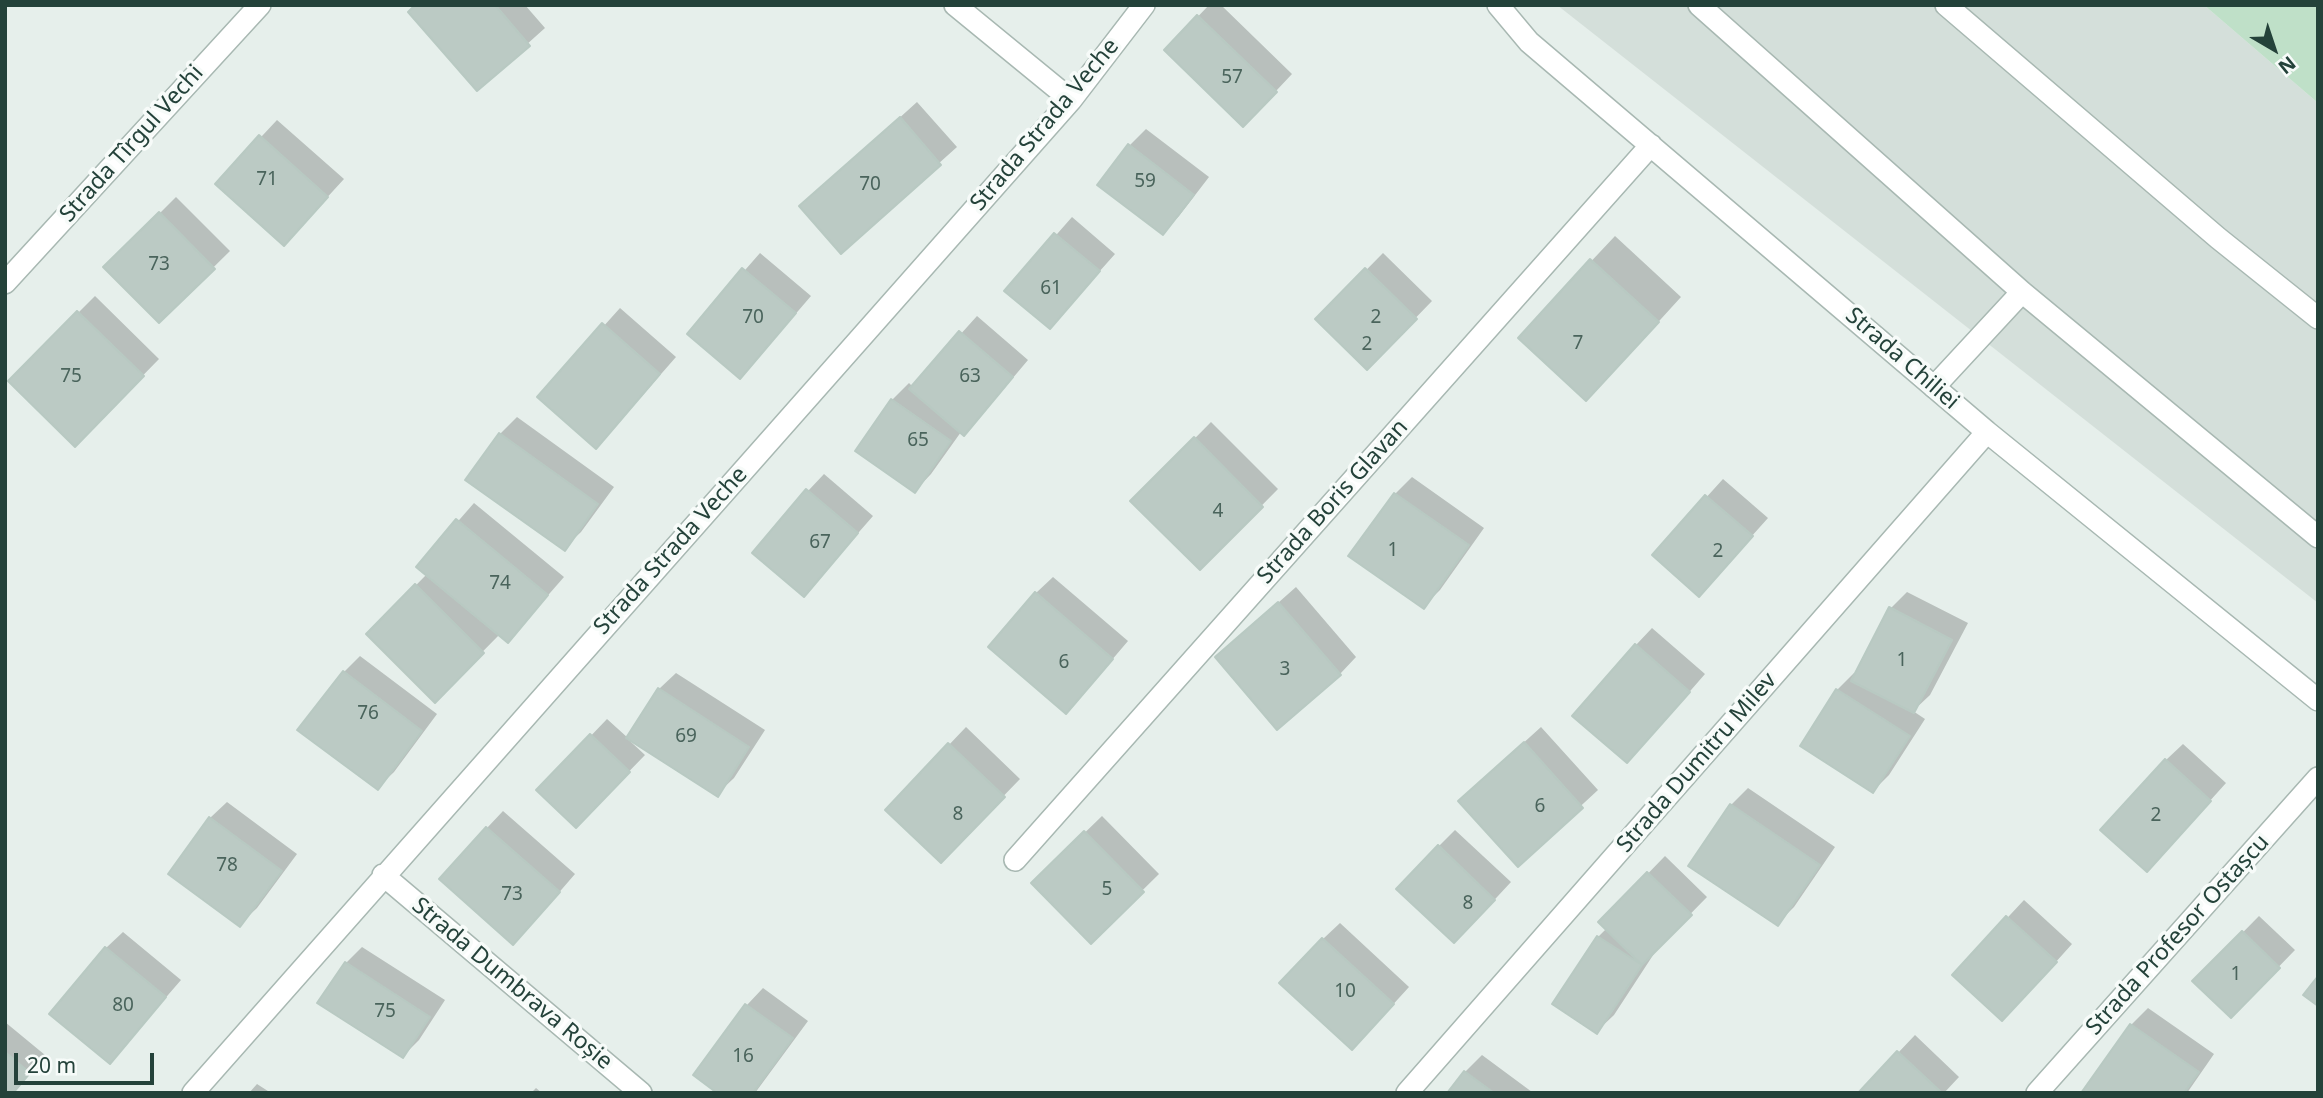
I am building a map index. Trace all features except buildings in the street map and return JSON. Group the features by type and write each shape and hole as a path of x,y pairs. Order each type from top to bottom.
{"street":[{"name":"Strada Tîrgul Vechi","path":"5,283 260,5"},
{"path":"955,5 1071,100"},
{"name":"Strada Strada Veche","path":"193,1093 1071,100 1144,5"},
{"name":"Strada Chiliei","path":"1498,5 1529,42 1987,432 2318,700"},
{"path":"1699,5 2022,292 2318,537"},
{"path":"1946,5 2218,238 2318,318"},
{"name":"Strada Boris Glavan","path":"1015,860 1651,145"},
{"path":"1934,387 2022,292"},
{"name":"Strada Dumitru Milev","path":"1407,1093 1987,432"},
{"name":"Strada Profesor Ostașcu","path":"2037,1093 2318,778"},
{"name":"Strada Dumbrava Roșie","path":"383,875 641,1093"}],"shaded area":[{"path":"1557,5 2204,5 2318,103 2318,603"}],"green space":[{"path":"2204,5 2318,5 2318,103"}]}
